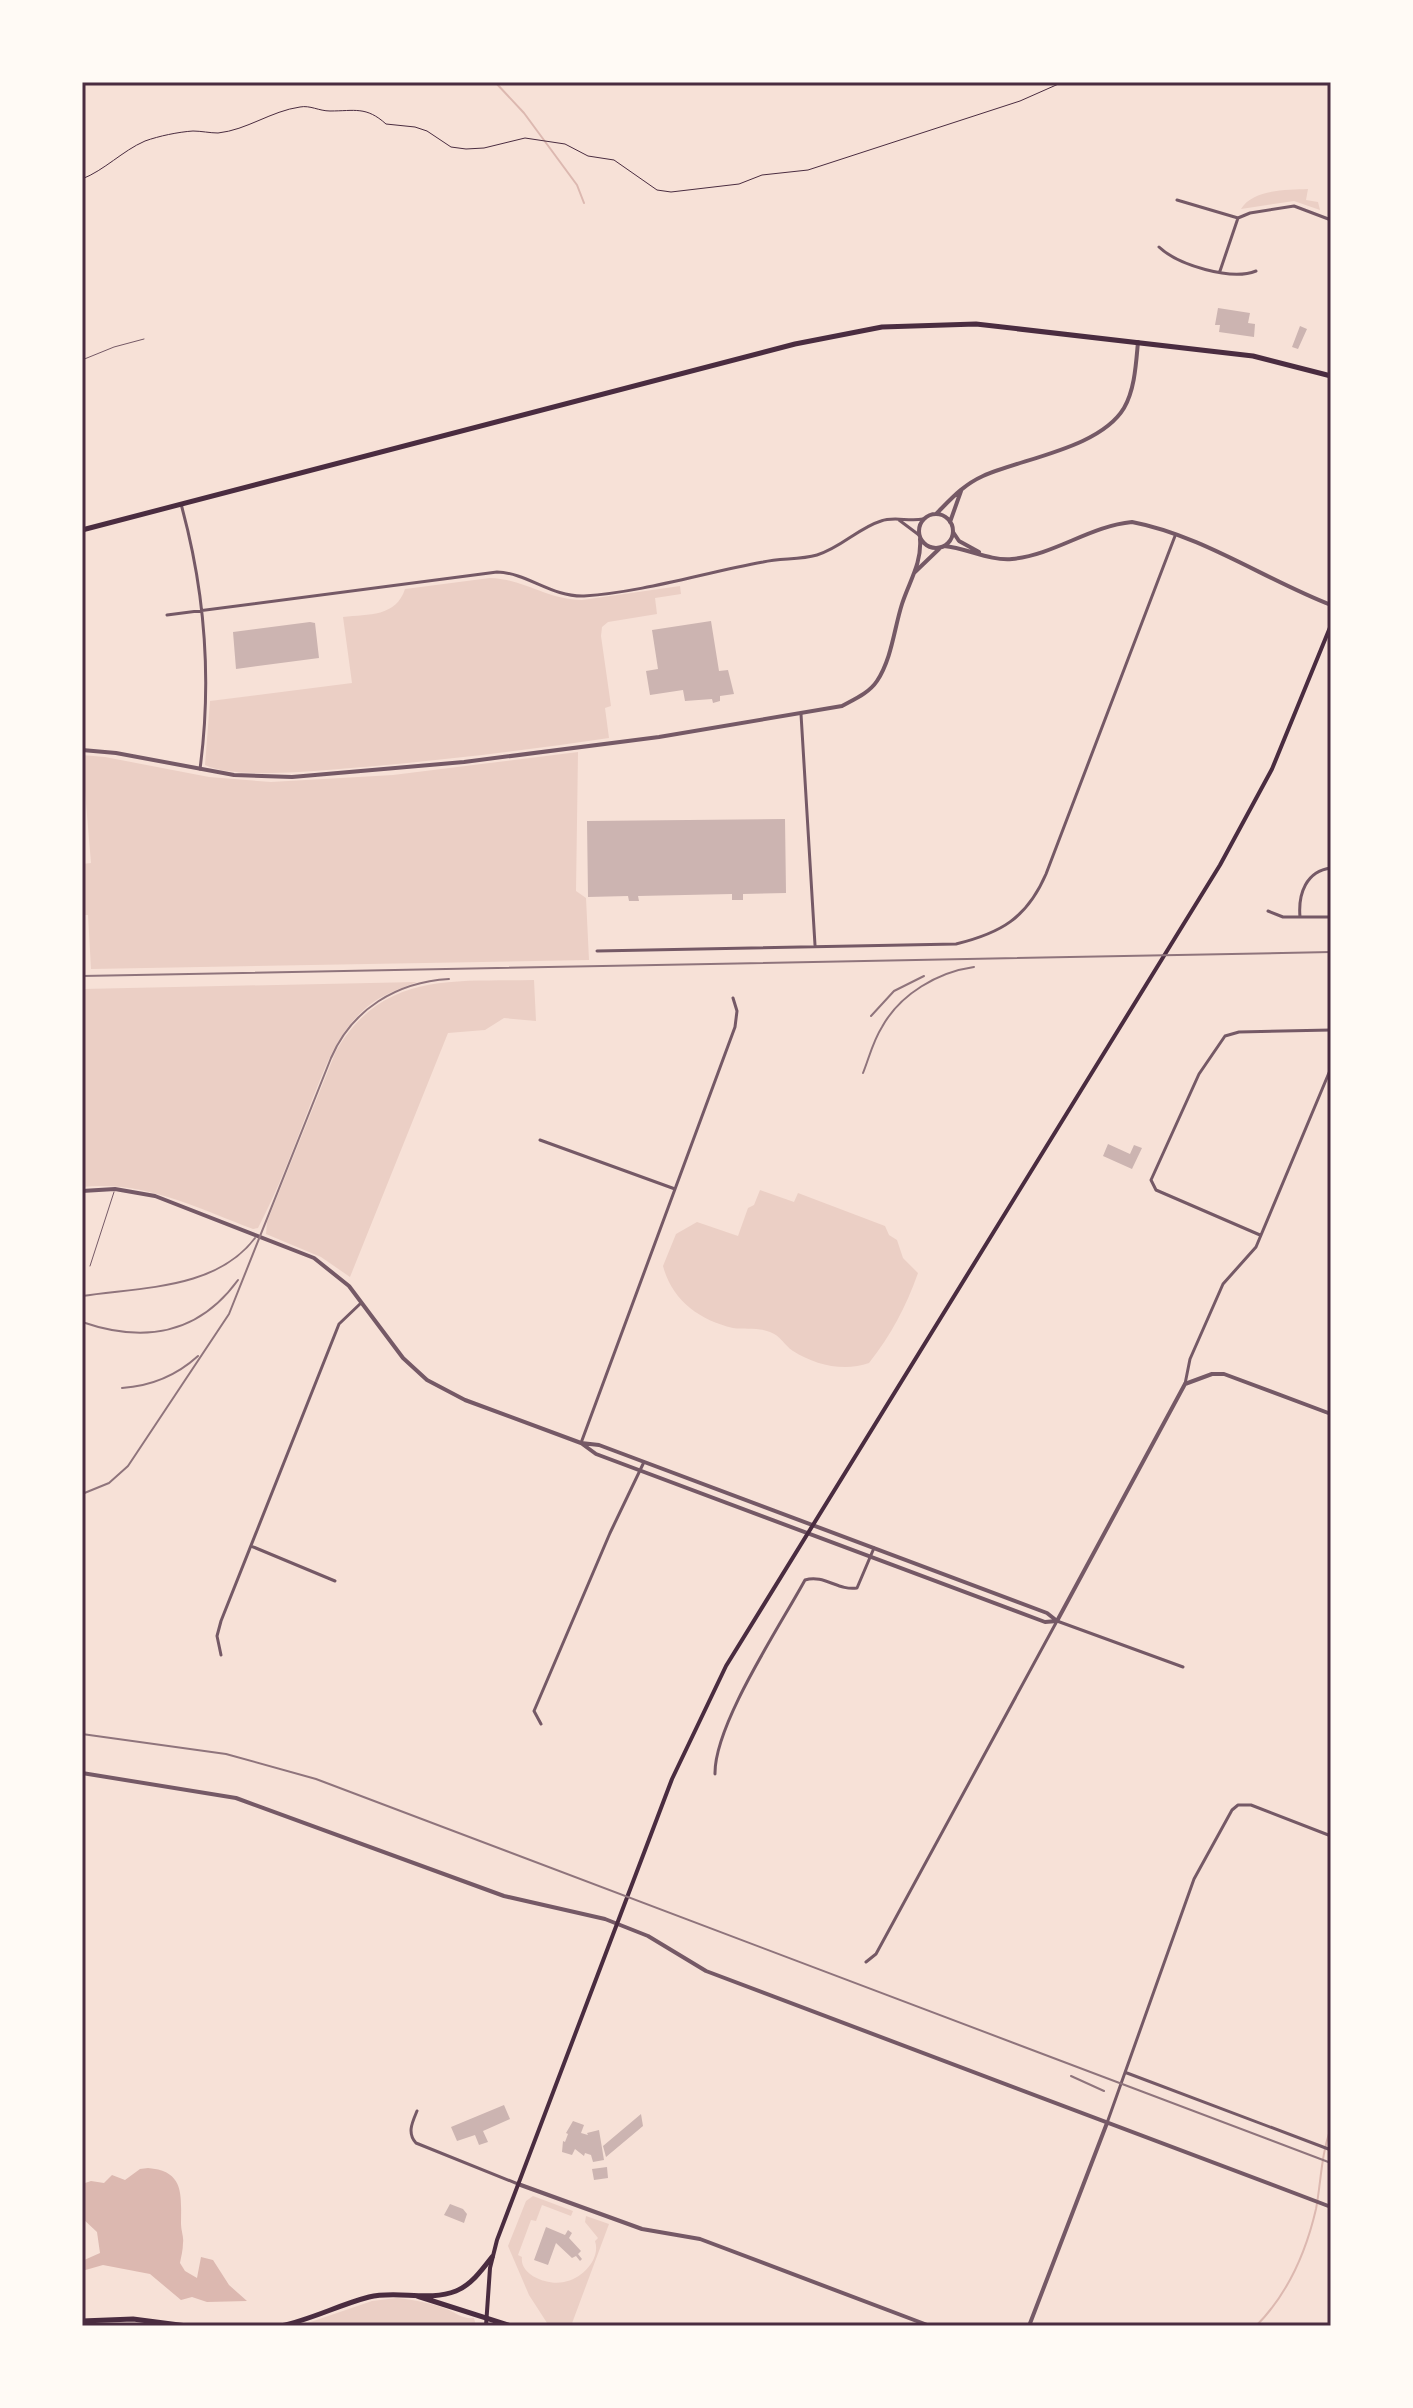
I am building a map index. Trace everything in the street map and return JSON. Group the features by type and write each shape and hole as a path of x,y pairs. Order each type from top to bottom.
{"main road":[{"path":"82,529 839,333 923,324 976,324 1253,356 1331,376"},
{"path":"486,2323 492,2257 518,2184 672,1779 710,1696 742,1637 1220,865 1272,769 1331,625"},
{"path":"280,2326 369,2297 455,2291 469,2283 492,2257"},
{"path":"410,2294 486,2323 511,2326"},
{"path":"82,2322 133,2319 187,2326"},
{"path":"82,2322 109,2326"}],"street":[{"path":"1177,200 1238,218 1294,206 1331,220"},
{"path":"1220,272 1238,218"},
{"path":"1159,247 1169,256 1202,269 1245,276 1256,271"},
{"path":"167,615 497,572 516,574 554,592 586,595 683,581 762,562 818,554 832,550 877,522 923,519 936,514 982,477 1080,441 1111,424 1125,407 1131,391 1138,342"},
{"path":"961,491 950,522 953,532 959,541 981,554"},
{"path":"181,504 196,561 202,610 207,682 200,769"},
{"path":"936,514 950,522"},
{"path":"82,750 116,753 234,775 292,777 464,762 646,739 842,706 862,696 876,683 885,666 903,599 915,572 921,548 919,528 923,519"},
{"path":"899,520 928,547 1009,560 1115,524 1132,522 1245,564 1277,583 1331,605"},
{"path":"915,572 953,532"},
{"path":"597,951 956,944 984,938 1019,916 1035,898 1046,874 1175,536"},
{"path":"801,713 815,945"},
{"path":"1300,917 1300,898 1309,877 1331,868"},
{"path":"1268,911 1283,917 1331,917"},
{"path":"581,1443 735,1027 737,1011 733,998"},
{"path":"1260,1235 1156,1190 1151,1184 1152,1176 1203,1066 1225,1036 1239,1032 1331,1030"},
{"path":"866,1962 876,1954 1185,1384 1190,1359 1223,1284 1256,1247 1331,1068"},
{"path":"540,1140 675,1189"},
{"path":"82,1191 115,1189 155,1196 297,1250 325,1265 349,1286 403,1358 434,1385 465,1400 581,1443 595,1444 644,1462 1183,1667"},
{"path":"221,1655 217,1636 221,1621 339,1324 362,1303"},
{"path":"1185,1384 1207,1375 1224,1374 1331,1414"},
{"path":"581,1443 592,1452 1042,1622 1057,1621"},
{"path":"541,1724 534,1711 644,1462"},
{"path":"251,1546 335,1581"},
{"path":"715,1774 715,1761 730,1717 805,1580 816,1576 850,1589 857,1588 874,1548"},
{"path":"82,1773 153,1782 236,1798 504,1896 578,1911 618,1924 648,1936 706,1971 1330,2207"},
{"path":"1029,2326 1127,2073 1194,1879 1235,1807 1251,1805 1331,1836"},
{"path":"1127,2073 1331,2150"},
{"path":"417,2111 411,2127 412,2139 416,2143 642,2229 700,2239 930,2326"}],"lane":[{"path":"82,360 144,339"},
{"path":"90,1266 115,1189"}],"path":[{"path":"82,179 97,173 150,139 188,132 218,133 301,107 369,112 386,124 427,131 451,147 484,148 525,138 565,144 588,156 614,160 657,190 692,190 739,184 762,175 808,170 829,164 1020,101 1063,82"}],"shaded area":[{"path":"1308,189 1306,200 1318,202 1320,210 1294,201 1241,209 1246,202 1262,194"},
{"path":"490,578 514,582 558,597 582,600 680,586 681,594 655,598 657,614 608,622 602,627 611,706 605,708 609,738 468,757 314,771 247,773 205,765 210,701 352,683 343,617 388,609 401,598 405,589"},
{"path":"578,752 576,891 586,898 589,960 91,969 88,915 82,915 82,864 91,863 82,755 209,777 271,782 393,775"},
{"path":"534,980 536,1021 504,1018 485,1030 448,1033 350,1277 321,1257 266,1234 267,1222 336,1051 355,1025 375,1006 422,986 448,982"},
{"path":"417,982 372,1003 339,1041 258,1228 253,1229 148,1192 105,1186 82,1187 82,989"},
{"path":"760,1190 794,1202 798,1193 885,1226 889,1235 897,1240 903,1258 918,1273 897,1320 869,1363 840,1367 811,1360 793,1351 770,1332 733,1328 709,1320 689,1307 673,1289 663,1266 676,1234 697,1222 738,1236 748,1208 754,1205"},
{"path":"140,2169 169,2174 178,2186 183,2241 180,2263 185,2271 197,2278 201,2257 213,2260 229,2285 247,2301 207,2302 192,2297 181,2300 150,2274 103,2265 82,2271 82,2261 100,2253 97,2232 82,2218 82,2184 91,2181 104,2183 112,2175 125,2180"},
{"path":"533,2196 573,2211 571,2216 542,2205 536,2221 531,2220 518,2255 522,2257 525,2269 543,2281 557,2283 571,2280 593,2261 598,2238 585,2222 586,2216 609,2224 571,2326 549,2326 529,2295 508,2246 526,2201"},
{"path":"397,2298 430,2304 474,2318 476,2326 299,2326 372,2301"}],"building":[{"path":"1218,308 1250,313 1248,323 1255,324 1254,337 1219,332 1220,325 1215,325"},
{"path":"1300,326 1307,329 1298,349 1292,347"},
{"path":"711,621 719,671 728,670 734,694 720,696 720,701 713,703 712,699 685,701 683,690 650,695 646,671 658,669 652,630"},
{"path":"315,623 319,658 236,669 233,632"},
{"path":"785,819 786,893 743,894 743,900 732,900 732,894 638,896 639,901 629,901 628,896 588,897 587,821"},
{"path":"1108,1144 1130,1154 1134,1145 1142,1148 1132,1169 1103,1156"},
{"path":"504,2105 510,2119 483,2131 488,2142 479,2145 475,2135 457,2141 451,2127"},
{"path":"641,2114 643,2126 606,2157 603,2146"},
{"path":"573,2121 584,2125 581,2133 588,2135 599,2130 604,2160 593,2162 591,2155 585,2153 584,2156 575,2149 572,2155 562,2152 563,2141"},
{"path":"607,2167 608,2178 594,2180 592,2169"},
{"path":"450,2204 467,2214 464,2223 444,2215"},
{"path":"546,2227 565,2235 568,2230 572,2233 569,2238 581,2251 578,2254 582,2259 572,2258 556,2243 548,2265 534,2260"}],"waterway":[{"path":"495,82 524,113 577,185 584,203"},
{"path":"1256,2326 1286,2287 1307,2241 1331,2128"}],"railway":[{"path":"82,976 1331,952"},
{"path":"863,1073 879,1032 899,1004 934,979 974,967"},
{"path":"871,1016 894,991 924,976"},
{"path":"82,1494 109,1483 128,1466 229,1314 331,1058 351,1025 378,1001 394,992 430,981 449,979"},
{"path":"82,1296 152,1287 198,1277 220,1268 239,1255 255,1238"},
{"path":"82,1322 126,1332 168,1330 205,1313 238,1280"},
{"path":"122,1388 163,1379 198,1356"},
{"path":"82,1734 226,1754 316,1779 1331,2163"},
{"path":"1071,2076 1104,2091"}]}
